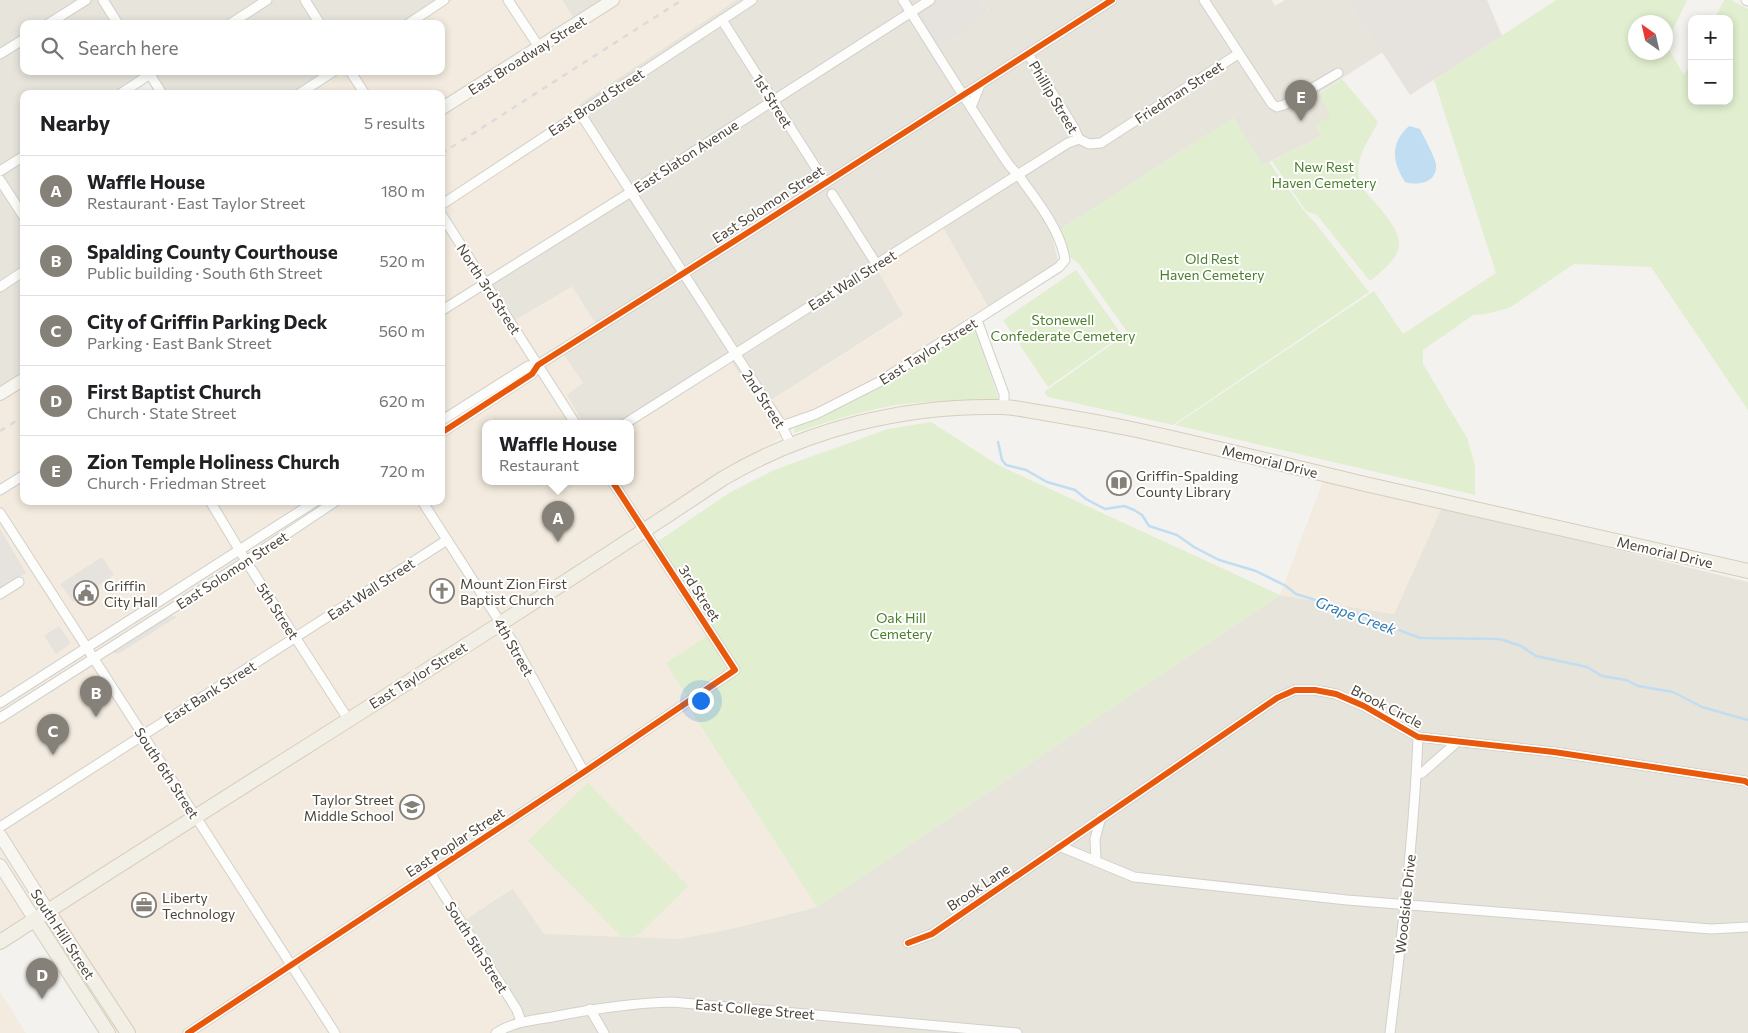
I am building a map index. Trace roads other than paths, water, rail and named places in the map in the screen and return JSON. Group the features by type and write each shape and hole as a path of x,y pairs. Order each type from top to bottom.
{"main road":[{"name":"East Broadway Street","path":"445,106 613,0"},
{"path":"0,394 20,382"},
{"name":"Memorial Drive","path":"790,445 848,425 896,414 937,409 1004,407 1086,419 1174,437 1382,488 1748,571"},
{"name":"East Taylor Street","path":"0,942 348,719 501,624 738,469 790,445"},
{"name":"South Hill Street","path":"0,834 128,1033"},
{"path":"0,865 108,1033"}],"street":[{"path":"54,20 86,0"},
{"path":"103,0 116,20"},
{"path":"236,20 267,0"},
{"path":"305,0 318,20"},
{"path":"414,20 444,0"},
{"path":"508,0 539,47"},
{"name":"East Broad Street","path":"445,202 752,0"},
{"path":"904,0 971,107 1017,174"},
{"name":"East Slaton Avenue","path":"445,308 631,192 930,0"},
{"name":"East Solomon Street","path":"445,430 532,374 538,365 824,182 964,96 1112,0"},
{"path":"1204,0 1238,54"},
{"name":"1st Street","path":"722,20 824,182"},
{"path":"0,54 20,42"},
{"name":"Phillip Street","path":"1028,54 1079,139"},
{"name":"Friedman Street","path":"1079,139 1089,144 1101,143 1238,54 1272,104 1277,107 1284,105 1338,73"},
{"path":"126,90 147,75"},
{"path":"152,75 160,90"},
{"path":"305,90 328,75"},
{"path":"353,75 362,90"},
{"path":"971,107 980,85"},
{"path":"580,113 631,192"},
{"name":"East Wall Street","path":"631,420 1017,174 1068,143 1079,139"},
{"path":"0,172 20,159"},
{"name":"East Taylor Street","path":"782,426 816,414 880,382 1059,267 1066,260 1058,236 1017,174"},
{"path":"0,180 20,211"},
{"name":"2nd Street","path":"631,192 782,426 790,445"},
{"path":"832,194 877,264"},
{"name":"North 3rd Street","path":"445,220 574,420"},
{"path":"0,287 20,274"},
{"path":"977,320 1004,394 1004,407"},
{"name":"East Solomon Street","path":"445,418 528,366 538,365"},
{"path":"0,490 20,478"},
{"name":"3rd Street","path":"615,485 735,670"},
{"name":"5th Street","path":"212,505 239,550 348,719"},
{"name":"East Solomon Street","path":"0,703 310,505"},
{"name":"East Solomon Street","path":"0,718 330,505"},
{"name":"4th Street","path":"425,505 514,644 584,772"},
{"name":"South 6th Street","path":"0,513 335,1033"},
{"name":"East Wall Street","path":"295,638 448,540"},
{"path":"0,594 18,582"},
{"name":"East Bank Street","path":"0,827 295,638"},
{"name":"East Poplar Street","path":"188,1033 735,670"},
{"name":"Brook Circle","path":"1059,846 1277,698 1295,690 1315,690 1336,694 1364,706 1418,737 1554,752 1745,781 1748,783"},
{"name":"Woodside Drive","path":"1390,1033 1405,904 1418,737"},
{"path":"1416,774 1422,773 1457,742"},
{"path":"1096,861 1095,839 1102,817"},
{"path":"1059,846 1134,877 1347,900 1711,929 1748,926"},
{"name":"Brook Lane","path":"908,943 932,934 1059,846"},
{"name":"South 5th Street","path":"430,874 517,1010 521,1022"},
{"name":"East College Street","path":"496,1033 521,1022 638,1003 672,1002 1017,1033"},
{"path":"590,1010 604,1033"}],"water":[{"path":"1409,126 1420,129 1432,152 1436,165 1433,176 1426,182 1415,184 1405,182 1397,167 1396,146 1403,132"}],"waterway":[{"name":"Grape Creek","path":"998,442 1002,460 1006,465 1026,470 1047,482 1075,490 1086,499 1105,509 1124,506 1134,510 1142,515 1149,526 1177,535 1194,547 1219,560 1256,571 1286,586 1296,594 1338,607 1420,638 1500,639 1521,646 1536,656 1587,667 1602,676 1626,680 1638,686 1673,692 1702,707 1748,720"}],"railway":[{"path":"445,151 682,0"},
{"path":"0,431 20,418"}],"place":[{"name":"Zion Temple Holiness Church","path":"1301,121"},
{"name":"Griffin-Spalding County Library","path":"1119,483"},
{"name":"Waffle House","path":"558,542"},
{"name":"Mount Zion First Baptist Church","path":"442,591"},
{"name":"Griffin City Hall","path":"86,593"},
{"name":"Spalding County Courthouse","path":"96,717"},
{"name":"City of Griffin Parking Deck","path":"53,755"},
{"name":"Taylor Street Middle School","path":"412,807"},
{"name":"Liberty Technology","path":"144,905"},
{"name":"First Baptist Church","path":"42,999"}],"park label":[{"name":"New Rest Haven Cemetery","path":"1324,174"},
{"name":"Old Rest Haven Cemetery","path":"1212,266"},
{"name":"Stonewell Confederate Cemetery","path":"1063,328"},
{"name":"Oak Hill Cemetery","path":"901,626"}]}
